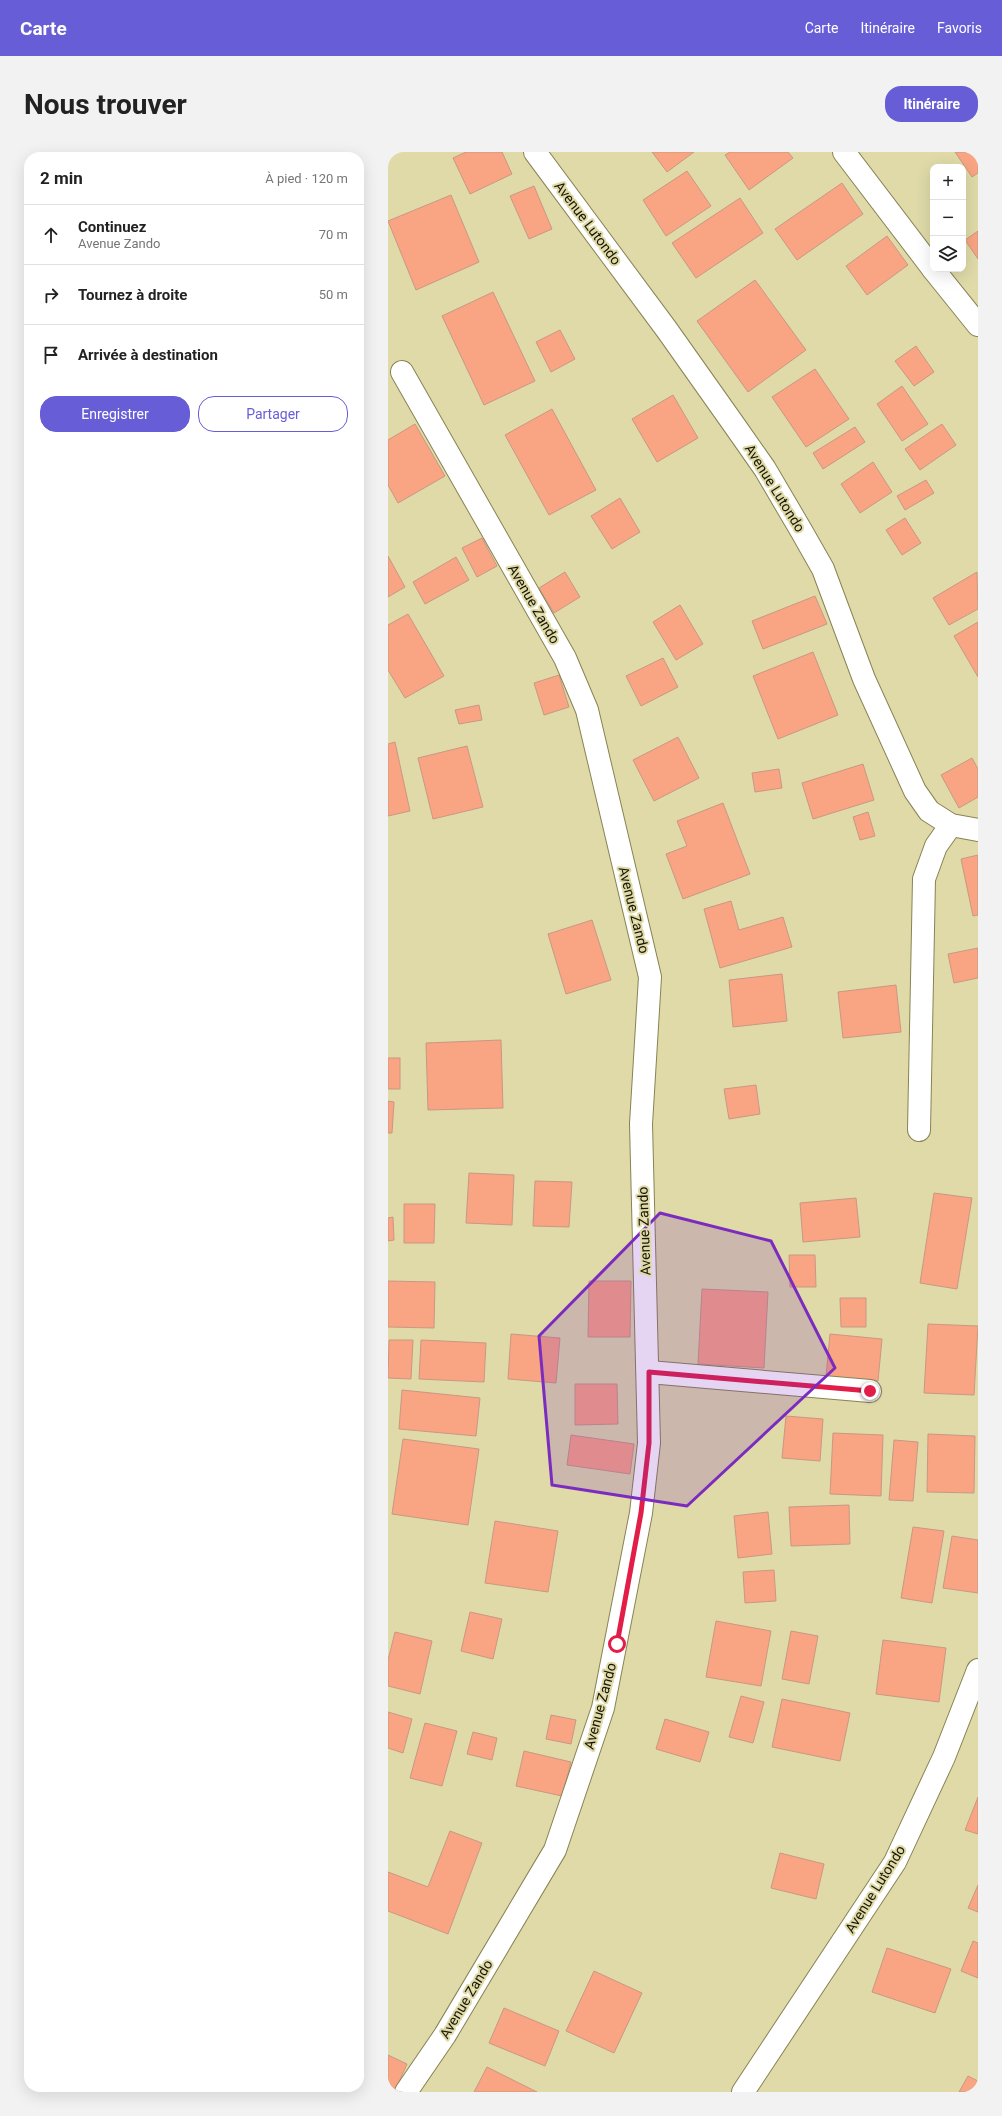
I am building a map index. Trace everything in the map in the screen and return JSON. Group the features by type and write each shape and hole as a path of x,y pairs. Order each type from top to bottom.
{"street":[{"name":"Avenue Lutondo","path":"535,152 667,330 765,469 823,569 864,678 915,792 929,811 951,825 978,830"},
{"path":"844,152 930,265"},
{"path":"935,272 978,324"},
{"name":"Avenue Zando","path":"402,372 565,658 587,710 650,977 641,1124 649,1372 649,1443 641,1513 617,1644 603,1708 555,1850 445,2035 406,2092"},
{"path":"919,1130 924,879 936,846 951,825"},
{"path":"649,1372 870,1391"},
{"name":"Avenue Lutondo","path":"743,2092 895,1862 944,1757 978,1670"}],"highlighted area":[{"path":"660,1213 771,1241 835,1368 687,1506 552,1485 539,1336"}],"building":[{"path":"466,152 502,152 512,174 470,194 453,158"},
{"path":"652,152 694,152 667,172"},
{"path":"730,152 788,152 793,158 749,190 725,155"},
{"path":"955,152 978,152 978,173 972,177 966,168 966,164 963,164"},
{"path":"687,171 711,206 666,236 643,200"},
{"path":"842,183 863,214 797,260 775,229"},
{"path":"534,186 552,229 529,239 510,196"},
{"path":"451,195 479,262 416,290 388,221"},
{"path":"740,198 763,233 696,278 672,243"},
{"path":"978,231 978,259 966,241 966,239"},
{"path":"887,236 908,265 867,295 846,266"},
{"path":"755,280 806,350 748,392 697,321"},
{"path":"493,292 535,381 484,405 442,316"},
{"path":"560,330 575,359 551,372 536,342"},
{"path":"916,346 934,372 914,386 895,361"},
{"path":"815,369 849,419 806,447 772,397"},
{"path":"902,386 928,424 902,441 877,404"},
{"path":"673,395 698,438 657,462 632,419"},
{"path":"552,409 596,490 549,515 505,435"},
{"path":"415,424 445,476 398,503 388,485 388,440"},
{"path":"942,424 956,445 920,470 905,449"},
{"path":"855,427 865,442 823,469 813,453"},
{"path":"873,462 892,492 860,513 841,484"},
{"path":"926,480 934,493 905,510 897,496"},
{"path":"620,498 640,532 612,549 591,516"},
{"path":"905,518 921,543 902,555 886,530"},
{"path":"482,538 497,566 477,577 462,548"},
{"path":"388,556 405,587 388,597"},
{"path":"456,557 469,580 425,604 413,582"},
{"path":"565,572 580,597 554,613 539,588"},
{"path":"977,572 978,609 949,625 933,598"},
{"path":"815,596 827,624 763,649 752,621"},
{"path":"680,605 703,644 676,660 653,622"},
{"path":"408,614 444,676 405,698 388,670 388,625"},
{"path":"978,622 978,677 954,636"},
{"path":"813,652 838,715 778,739 753,676"},
{"path":"663,658 678,687 641,706 626,676"},
{"path":"559,675 569,707 544,715 534,683"},
{"path":"479,705 482,720 459,724 455,710"},
{"path":"678,737 699,778 654,801 633,760"},
{"path":"395,742 410,811 388,816 388,744"},
{"path":"467,746 483,807 433,819 418,758"},
{"path":"972,758 978,769 978,797 959,808 941,775"},
{"path":"863,764 874,800 813,819 802,783"},
{"path":"779,769 782,788 755,792 752,773"},
{"path":"723,803 750,874 683,899 666,854 687,846 677,821"},
{"path":"868,812 875,836 860,840 853,817"},
{"path":"978,855 978,915 973,916 961,859"},
{"path":"731,901 739,930 783,917 792,947 720,968 704,909"},
{"path":"592,920 611,980 566,994 548,934"},
{"path":"978,948 978,978 954,983 948,954"},
{"path":"782,974 787,1021 733,1027 729,980"},
{"path":"896,985 901,1032 843,1038 838,992"},
{"path":"501,1040 503,1108 428,1110 426,1043"},
{"path":"388,1058 400,1058 400,1089 388,1089"},
{"path":"756,1085 760,1114 729,1119 724,1089"},
{"path":"388,1101 394,1102 392,1133 388,1133"},
{"path":"469,1173 514,1175 512,1225 466,1223"},
{"path":"535,1181 572,1182 569,1227 533,1226"},
{"path":"934,1193 972,1198 957,1289 920,1283"},
{"path":"856,1198 860,1237 803,1242 800,1203"},
{"path":"404,1204 435,1204 434,1243 404,1243"},
{"path":"393,1217 394,1240 388,1241 388,1218"},
{"path":"789,1255 815,1255 816,1287 790,1287"},
{"path":"388,1281 435,1282 434,1328 388,1327"},
{"path":"589,1281 631,1281 630,1337 588,1337"},
{"path":"702,1289 768,1292 764,1368 698,1364"},
{"path":"840,1298 866,1298 866,1327 841,1327"},
{"path":"928,1324 978,1326 974,1395 924,1393"},
{"path":"511,1334 560,1338 556,1383 508,1379"},
{"path":"830,1334 882,1339 878,1381 826,1376"},
{"path":"389,1340 413,1340 411,1379 388,1378"},
{"path":"421,1340 486,1343 484,1382 419,1379"},
{"path":"575,1384 617,1384 618,1424 575,1425"},
{"path":"402,1390 480,1398 476,1436 399,1429"},
{"path":"786,1416 823,1419 820,1461 782,1458"},
{"path":"833,1433 883,1435 881,1496 830,1494"},
{"path":"928,1434 975,1436 974,1493 927,1492"},
{"path":"571,1435 634,1444 630,1474 567,1465"},
{"path":"403,1439 479,1449 468,1525 392,1514"},
{"path":"894,1440 918,1442 913,1501 889,1500"},
{"path":"849,1505 850,1544 791,1546 789,1507"},
{"path":"768,1512 772,1554 738,1558 734,1516"},
{"path":"495,1521 558,1531 548,1592 485,1583"},
{"path":"913,1527 944,1531 932,1603 901,1598"},
{"path":"952,1536 978,1540 978,1593 943,1588"},
{"path":"774,1570 776,1601 745,1603 743,1572"},
{"path":"470,1612 502,1619 493,1659 461,1651"},
{"path":"716,1621 771,1631 761,1686 706,1677"},
{"path":"791,1631 818,1636 809,1684 782,1679"},
{"path":"395,1632 432,1641 420,1694 388,1686 388,1660"},
{"path":"883,1640 946,1648 939,1702 876,1694"},
{"path":"741,1696 764,1702 753,1743 729,1737"},
{"path":"782,1699 850,1713 840,1761 772,1747"},
{"path":"388,1712 412,1719 403,1753 388,1748"},
{"path":"551,1715 576,1720 571,1744 546,1739"},
{"path":"665,1719 709,1732 700,1762 656,1749"},
{"path":"425,1723 457,1731 442,1786 410,1778"},
{"path":"473,1732 497,1738 492,1760 467,1754"},
{"path":"524,1751 571,1762 562,1796 516,1786"},
{"path":"978,1797 978,1834 965,1830"},
{"path":"450,1831 482,1843 448,1934 388,1911 388,1872 428,1887"},
{"path":"780,1853 824,1864 816,1899 771,1888"},
{"path":"978,1885 978,1912 968,1908"},
{"path":"973,1941 978,1943 978,1978 961,1971"},
{"path":"887,1948 951,1969 935,2013 872,1992"},
{"path":"594,1971 642,1993 614,2053 566,2031"},
{"path":"504,2008 559,2031 545,2066 489,2043"},
{"path":"388,2055 407,2064 395,2091 388,2087"},
{"path":"487,2067 537,2092 474,2092"},
{"path":"968,2076 978,2081 978,2092 959,2092"}],"route":[{"path":"617,1644 641,1513 649,1443 649,1372 870,1391"}]}
